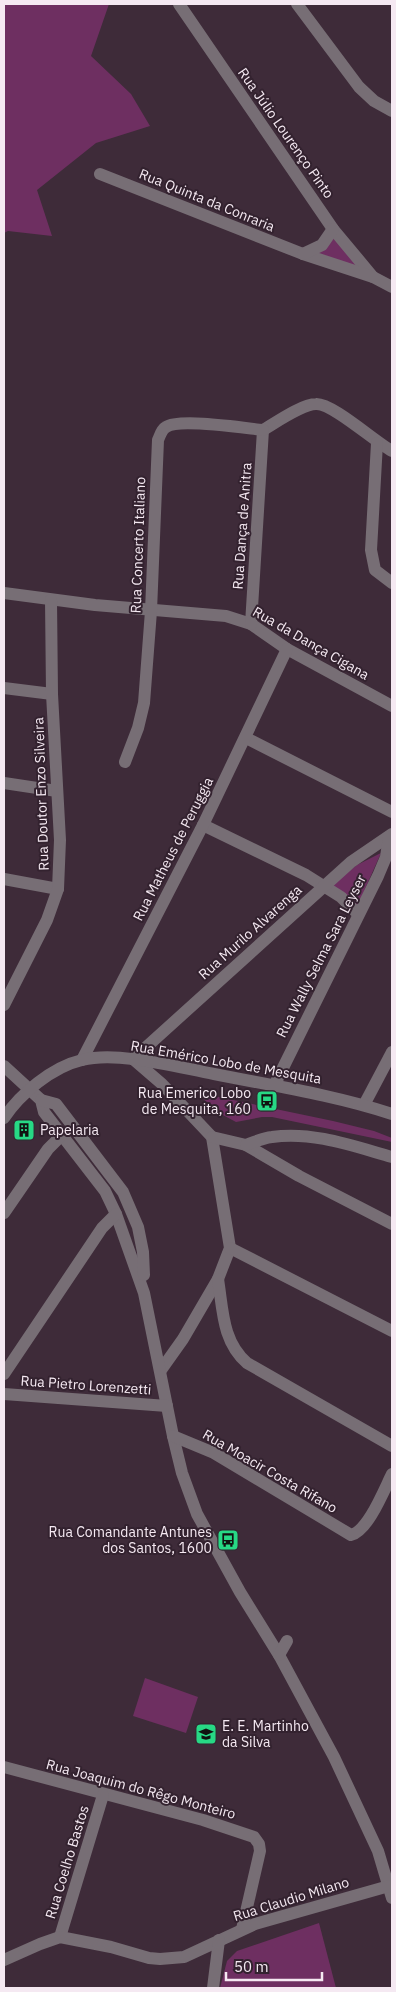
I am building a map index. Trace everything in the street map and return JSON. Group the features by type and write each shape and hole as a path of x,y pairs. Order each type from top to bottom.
{"street":[{"name":"Rua Júlio Lourenço Pinto","path":"179,4 333,229 373,277"},
{"path":"297,4 359,87 374,101 392,111"},
{"name":"Rua Quinta da Conraria","path":"100,174 303,254 373,277 392,287"},
{"path":"303,254 322,245 333,229"},
{"path":"263,430 304,407 316,404 338,412 377,442 392,450"},
{"name":"Rua Concerto Italiano","path":"125,762 138,728 144,703 151,611 158,440 162,431 167,426 181,423 263,430"},
{"name":"Rua Dança de Anitra","path":"251,624 263,430"},
{"path":"377,442 371,550 375,570 392,583"},
{"name":"Rua da Dança Cigana","path":"4,593 151,611 218,615 251,624 287,650 392,706"},
{"name":"Rua Doutor Enzo Silveira","path":"4,1005 47,920 58,889 60,840 52,694 50,600"},
{"name":"Rua Matheus de Peruggia","path":"82,1060 246,738 287,650"},
{"path":"4,688 52,694"},
{"path":"246,738 392,812"},
{"path":"4,783 57,791"},
{"path":"202,826 306,875 349,903 358,914"},
{"name":"Rua Murilo Alvarenga","path":"133,1059 351,862 390,836"},
{"name":"Rua Wally Selma Sara Leyser","path":"274,1086 382,866 386,857 390,836"},
{"path":"4,879 58,889"},
{"path":"364,1104 392,1052"},
{"path":"133,1059 162,1084 212,1137 246,1145 298,1176 392,1224"},
{"name":"Rua Emérico Lobo de Mesquita","path":"4,1118 14,1103 60,1068 82,1060 133,1059 364,1104 392,1114"},
{"path":"4,1066 41,1100 44,1112 105,1192 116,1214 144,1292 173,1436 182,1473 196,1514 240,1592 279,1654 334,1756 378,1851 391,1892"},
{"path":"41,1100 56,1104 123,1192 138,1227 143,1252 144,1292"},
{"path":"4,1213 48,1149 62,1134"},
{"path":"246,1145 269,1137 304,1136 336,1142 392,1157"},
{"path":"161,1370 184,1339 218,1279 230,1248 212,1137"},
{"path":"4,1374 102,1228 116,1214"},
{"path":"230,1248 392,1331"},
{"path":"218,1279 226,1333 238,1356 247,1363 392,1446"},
{"name":"Rua Pietro Lorenzetti","path":"4,1394 167,1406"},
{"name":"Rua Moacir Costa Rifano","path":"173,1436 214,1453 352,1535 358,1533 365,1526 392,1474"},
{"path":"279,1654 287,1641"},
{"name":"Rua Joaquim do Rêgo Monteiro","path":"4,1767 254,1837 259,1844 260,1851 242,1929"},
{"name":"Rua Coelho Bastos","path":"60,1937 103,1795"},
{"name":"Rua Claudio Milano","path":"60,1937 160,1959 184,1957 242,1929 286,1914 391,1892"},
{"path":"4,1960 60,1937"},
{"path":"213,1988 220,1940"}],"shaded area":[{"path":"4,4 109,4 91,56 131,94 150,126 96,143 37,190 52,236 8,231 4,233"},
{"path":"333,235 361,268 311,255"},
{"path":"381,853 357,907 330,886 357,865"},
{"path":"195,1092 374,1131 392,1138 392,1142 272,1117 236,1122 221,1114"},
{"path":"145,1678 198,1697 186,1733 133,1716"},
{"path":"319,1923 336,1988 220,1988 227,1961 237,1951"}],"place":[{"name":"Rua Emerico Lobo de Mesquita, 160","path":"267,1101"},
{"name":"Papelaria","path":"24,1130"},
{"name":"Rua Comandante Antunes dos Santos, 1600","path":"228,1540"},
{"name":"E. E. Martinho da Silva","path":"206,1734"}]}
